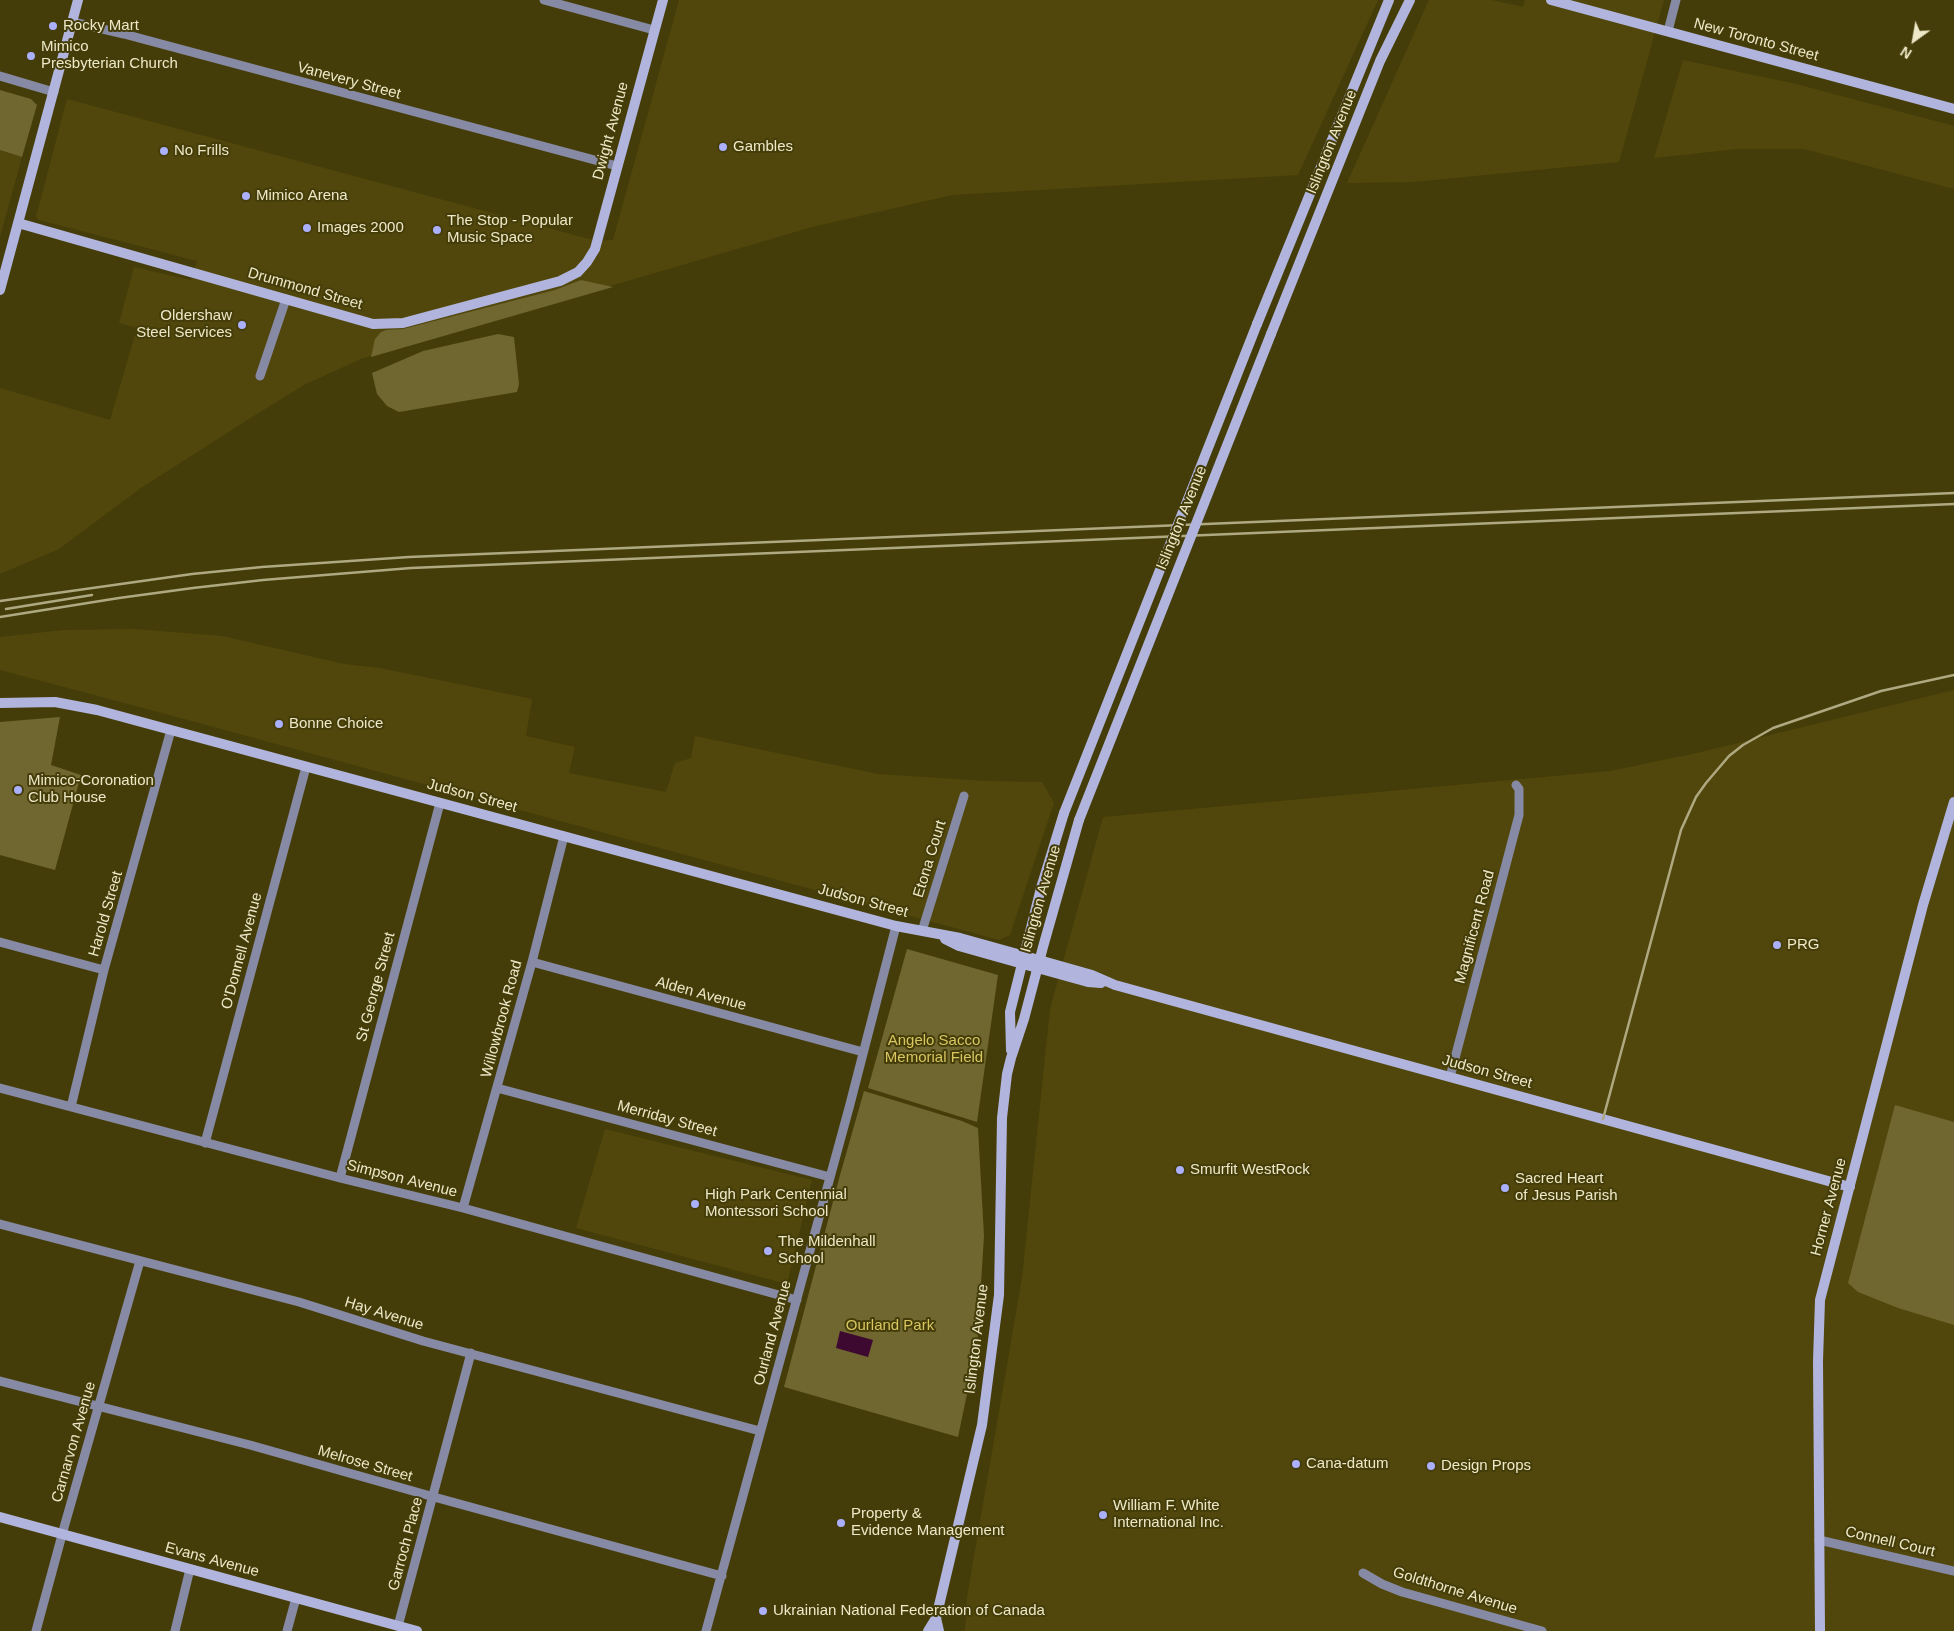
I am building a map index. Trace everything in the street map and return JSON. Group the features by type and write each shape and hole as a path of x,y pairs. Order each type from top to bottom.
{"main road":[{"path":"0,290 78,0"},
{"name":"Dwight Avenue","path":"583,267 595,249 663,0"},
{"name":"Islington Avenue","path":"928,1631 936,1618 982,1426 999,1295 1002,1118 1011,1058 1010,1012 1041,888 1064,813 1313,184 1389,0"},
{"name":"Islington Avenue","path":"1011,1058 1024,1019 1079,820 1380,61 1410,0"},
{"name":"New Toronto Street","path":"1551,0 1954,109"},
{"name":"Drummond Street","path":"18,223 373,324 403,323 560,281 578,272 583,267"},
{"name":"Judson Street","path":"0,703 69,703 896,926 935,934 959,946 1092,975 1115,985 1850,1187"},
{"name":"Horner Avenue","path":"1820,1631 1818,1352 1820,1300 1923,905 1954,802"},
{"name":"Evans Avenue","path":"0,1517 417,1631"},
{"name":"Islington Avenue","path":"936,1618 939,1631"}],"street":[{"path":"544,0 654,30"},
{"path":"1668,32 1676,0"},
{"name":"Vanevery Street","path":"73,22 618,166"},
{"path":"0,76 54,92"},
{"path":"260,376 286,299"},
{"name":"Harold Street","path":"71,1107 104,970 171,730"},
{"name":"O'Donnell Avenue","path":"205,1143 306,767"},
{"name":"Magnificent Road","path":"1450,1077 1519,815 1519,789 1516,785"},
{"name":"Etona Court","path":"922,931 964,796"},
{"name":"St George Street","path":"340,1178 440,803"},
{"name":"Willowbrook Road","path":"463,1208 532,962 564,836"},
{"name":"Ourland Avenue","path":"706,1631 830,1177 896,926"},
{"path":"0,942 104,970"},
{"name":"Alden Avenue","path":"532,962 863,1052"},
{"name":"Simpson Avenue","path":"0,1088 340,1178 463,1208 796,1300"},
{"name":"Merriday Street","path":"497,1088 830,1177"},
{"name":"Hay Avenue","path":"0,1224 299,1302 423,1341 760,1431"},
{"name":"Carnarvon Avenue","path":"36,1631 140,1261"},
{"name":"Garroch Place","path":"398,1626 471,1353"},
{"name":"Melrose Street","path":"0,1381 250,1445 722,1576"},
{"name":"Connell Court","path":"1819,1540 1954,1571"},
{"path":"175,1631 190,1569"},
{"name":"Goldthorne Avenue","path":"1363,1572 1382,1584 1402,1592 1542,1631"},
{"path":"287,1631 296,1598"}],"shaded area":[{"path":"679,0 1378,0 1298,175 952,195 812,227 361,359 304,385 252,417 141,488 59,549 0,574 0,388 110,420 137,328 119,323 134,267 191,280 197,261 39,220 36,217 67,99 578,236 598,241 613,240"},
{"path":"1429,0 1492,0 1523,7 1525,0 1664,0 1619,162 1413,182 1347,183"},
{"path":"1683,60 1796,84 1954,126 1954,189 1804,149 1737,149 1654,158"},
{"path":"0,150 22,157 0,237"},
{"path":"135,629 222,636 344,664 380,668 532,699 526,736 575,747 569,773 666,792 675,763 691,758 695,736 878,774 985,781 1042,782 1054,803 1010,935 999,940 0,670 0,637 63,630"},
{"path":"1954,690 1954,1631 965,1631 967,1597 1022,1278 1050,1009 1103,817 1610,771 1697,753"},
{"name":"High Park Centennial Montessori School","path":"605,1129 812,1180 787,1284 576,1228"},
{"path":"840,1331 873,1340 868,1357 836,1348"}],"green space":[{"path":"0,90 31,99 37,105 22,157 0,150"},
{"path":"581,280 613,287 371,357 375,339 381,332 386,330 403,329 555,290"},
{"path":"498,334 514,337 519,384 517,392 399,412 387,406 377,394 372,373 423,351"},
{"path":"60,717 51,765 81,775 55,870 0,855 0,722"},
{"name":"Angelo Sacco Memorial Field","path":"907,949 998,975 977,1122 868,1088"},
{"name":"Ourland Park","path":"864,1091 962,1121 978,1128 984,1236 977,1346 958,1437 784,1387"},
{"path":"1895,1105 1954,1122 1954,1325 1898,1308 1858,1292 1848,1283"}],"railway":[{"path":"0,601 192,574 262,567 409,557 1954,493"},
{"path":"0,617 193,588 263,580 411,568 1954,504"},
{"path":"6,609 92,595"},
{"path":"1603,1119 1681,830 1696,797 1706,783 1729,756 1743,745 1773,728 1881,691 1954,675"}],"place":[{"name":"Rocky Mart","path":"53,26"},
{"name":"Mimico Presbyterian Church","path":"31,56"},
{"name":"Gambles","path":"723,147"},
{"name":"No Frills","path":"164,151"},
{"name":"Mimico Arena","path":"246,196"},
{"name":"Images 2000","path":"307,228"},
{"name":"The Stop - Popular Music Space","path":"437,230"},
{"name":"Oldershaw Steel Services","path":"242,325"},
{"name":"Bonne Choice","path":"279,724"},
{"name":"Mimico-Coronation Club House","path":"18,790"},
{"name":"PRG","path":"1777,945"},
{"name":"Smurfit WestRock","path":"1180,1170"},
{"name":"Sacred Heart of Jesus Parish","path":"1505,1188"},
{"name":"High Park Centennial Montessori School","path":"695,1204"},
{"name":"The Mildenhall School","path":"768,1251"},
{"name":"Cana-datum","path":"1296,1464"},
{"name":"Design Props","path":"1431,1466"},
{"name":"William F. White International Inc.","path":"1103,1515"},
{"name":"Property & Evidence Management","path":"841,1523"},
{"name":"Ukrainian National Federation of Canada","path":"763,1611"}]}
